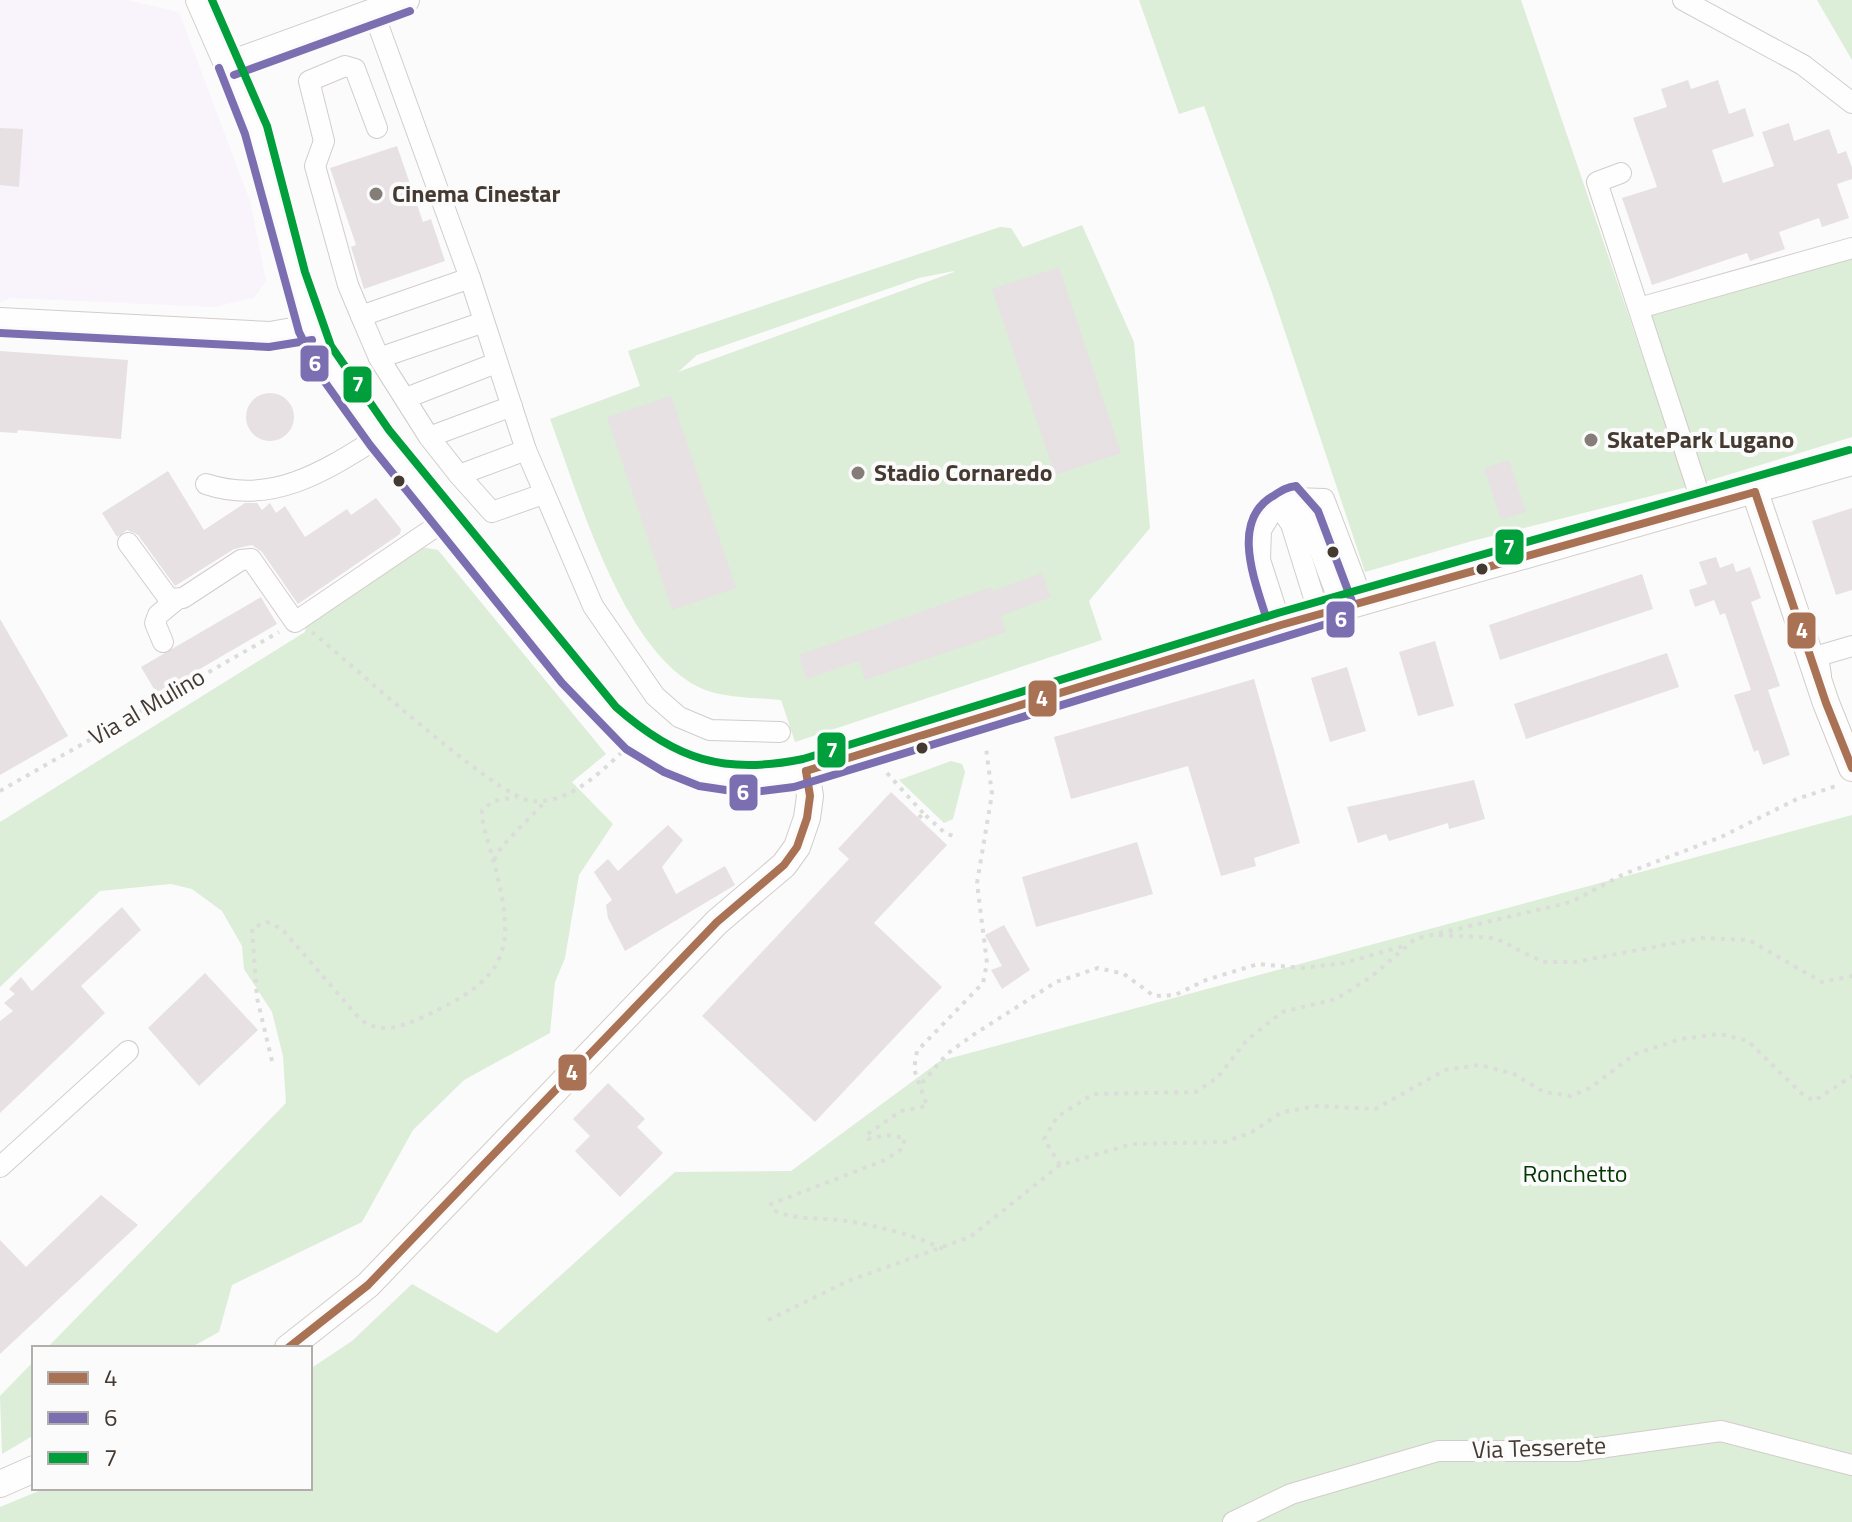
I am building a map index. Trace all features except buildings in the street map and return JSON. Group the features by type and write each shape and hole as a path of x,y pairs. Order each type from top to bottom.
{"main road":[{"path":"199,0 230,64 256,130 310,328 332,372 379,437 571,675 634,740 669,761 717,777 746,781 806,771 1341,607 1852,462"},
{"path":"230,64 406,0"},
{"path":"0,321 270,335 310,328"},
{"path":"1755,492 1826,703 1852,768"},
{"path":"291,1346 368,1285 717,922 784,865 797,847 807,818 810,796 806,771"},
{"path":"0,1484 32,1470"}],"street":[{"path":"1683,0 1803,65 1852,103"},
{"path":"373,11 470,278 526,450 593,606 655,696 679,717 710,730 780,732"},
{"path":"377,128 358,73 351,66 309,81 308,89 324,141 315,166 348,285 379,358 429,437 492,512 543,494"},
{"path":"1621,173 1597,182 1703,506"},
{"path":"1639,308 1852,248"},
{"path":"361,316 470,278"},
{"path":"379,358 484,322"},
{"path":"406,398 496,363"},
{"path":"429,437 512,406"},
{"path":"206,484 252,492 282,488 316,476 379,437"},
{"path":"459,475 526,450"},
{"path":"1281,625 1260,560 1261,530 1285,501 1324,499 1341,607"},
{"path":"1285,501 1291,524 1341,607"},
{"path":"296,621 447,519"},
{"path":"128,543 162,594 176,600"},
{"name":"Via al Mulino","path":"163,642 155,623 158,615 176,600 241,560 251,559 296,621"},
{"path":"1826,703 1818,656 1852,646"},
{"path":"0,1167 128,1051"},
{"name":"Via Tesserete","path":"1233,1522 1291,1494 1438,1451 1577,1451 1721,1431 1852,1465"}],"path":[{"name":"Via al Mulino","path":"0,791 296,621"},
{"path":"296,621 481,773 517,797 534,802 547,800 588,783 634,740"},
{"path":"943,1249 921,1238 848,1221 784,1216 773,1210 771,1204 885,1160 902,1149 905,1138 886,1135 868,1139 866,1135 901,1111 927,1106 914,1069 917,1051 983,983 987,963 977,883 992,794 986,748"},
{"path":"887,773 923,813 945,833 956,837"},
{"path":"921,1084 947,1054 973,1035 1056,982 1098,968 1124,974 1154,996 1175,995 1206,980 1258,964 1303,968 1331,965 1431,935 1571,902 1624,874 1721,837 1797,799 1852,781"},
{"path":"272,1061 257,998 251,936 255,926 267,922 282,929 367,1025 375,1029 398,1027 471,992 484,982 500,959 507,928 482,810 494,801 517,797"},
{"path":"494,860 502,846 547,800"},
{"path":"919,818 923,813"},
{"path":"1431,935 1495,938 1543,962 1575,962 1701,938 1749,940 1822,982 1852,976"},
{"path":"1060,1165 1044,1139 1057,1117 1069,1109 1093,1094 1196,1092 1218,1077 1246,1041 1282,1012 1336,999 1371,977 1409,944"},
{"path":"768,1320 848,1281 970,1237 1060,1165 1132,1144 1225,1142 1252,1132 1282,1112 1317,1106 1375,1109 1445,1070 1480,1065 1514,1074 1544,1092 1571,1096 1590,1088 1635,1054 1681,1039 1720,1034 1748,1041 1801,1093 1814,1101 1852,1076"}],"shaded area":[{"path":"0,0 127,0 179,12 250,201 266,281 254,298 213,307 10,298 0,303"}],"green space":[{"path":"1139,0 1521,0 1687,487 1472,541 1365,572 1271,290 1204,106 1179,114"},
{"path":"1817,0 1852,0 1852,60"},
{"name":"Stadio Cornaredo","path":"1082,225 1134,342 1150,528 1089,601 1102,640 795,742 781,700 715,693 684,678 656,652 632,617 610,576 550,419 640,386 628,351 1000,227 1011,228 1023,247","holes":["954,272 678,372 697,355 919,278"]},
{"path":"1852,253 1852,437 1704,482 1649,315"},
{"path":"422,547 438,550 606,754 572,782 613,824 579,875 565,958 555,982 550,1033 464,1080 413,1130 362,1222 232,1285 219,1332 194,1346 49,1346 286,1103 283,1056 272,1012 244,969 242,946 222,911 192,889 171,884 100,891 0,987 0,822 305,632 306,622"},
{"path":"951,761 962,764 965,772 953,819 944,823 899,780"},
{"name":"Ronchetto","path":"1852,815 1852,1522 0,1522 0,1507 41,1490 312,1490 312,1368 352,1341 412,1284 497,1333 675,1172 791,1171 940,1061"},
{"path":"32,1363 32,1436 2,1454 0,1396"}],"transit line":[{"name":"7","path":"212,0 267,126 305,272 331,346 389,430 616,707 659,740 702,759 749,765 803,759 1278,613 1849,450"},
{"name":"6","path":"234,75 410,11"},
{"name":"6","path":"219,68 245,134 299,332 322,378 370,445 562,683 626,749 664,772 699,786 746,793 794,787 1346,618 1353,604 1318,511 1296,486 1273,496 1260,507 1252,520 1249,552 1266,617"},
{"name":"6","path":"0,333 269,347 312,340"},
{"name":"4","path":"1755,492 1826,703 1852,768"},
{"name":"4","path":"806,771 1281,625 1755,492"},
{"name":"4","path":"291,1346 368,1285 717,922 784,865 797,847 807,818 810,796 806,771"}],"place":[{"name":"Cinema Cinestar","path":"376,194"},
{"name":"SkatePark Lugano","path":"1591,440"},
{"name":"Stadio Cornaredo","path":"858,473"}]}
